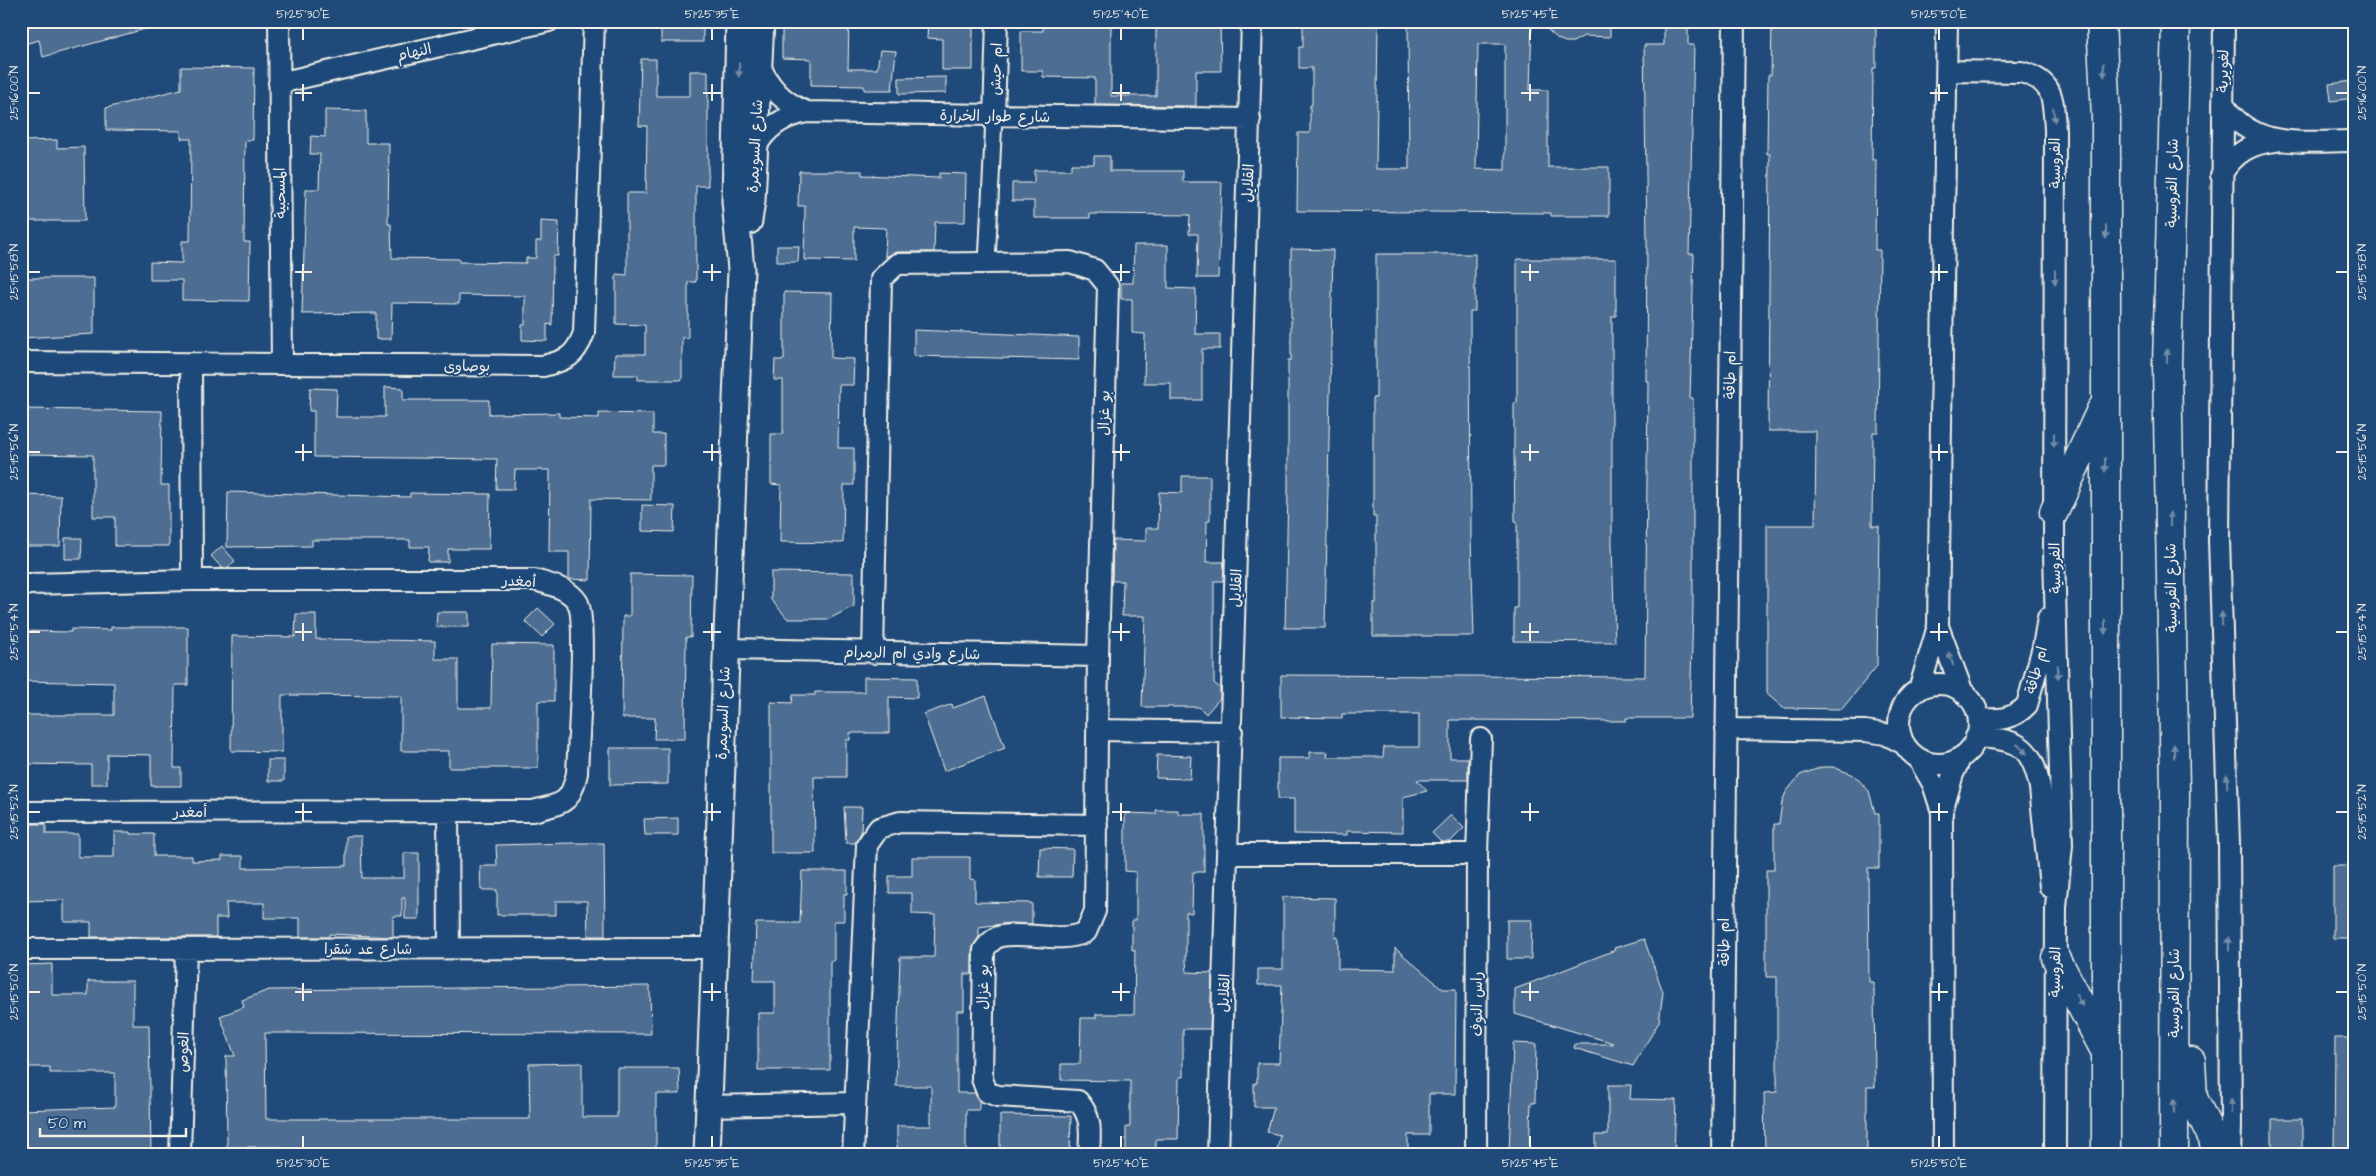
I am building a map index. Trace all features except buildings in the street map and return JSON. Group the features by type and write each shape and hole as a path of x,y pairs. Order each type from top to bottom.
{"highway":[{"path":"2101,21 2106,117 2104,402 2106,1155"},
{"name":"شارع الفروسية","path":"2174,1155 2175,789 2167,365 2176,23"},
{"path":"2054,512 2104,402"},
{"path":"2175,789 2182,814 2193,1098 2212,1139 2216,1155"},
{"path":"2056,958 2106,1051"}],"street":[{"name":"المسحبية","path":"280,21 282,364"},
{"name":"النهام","path":"279,83 549,21"},
{"name":"بوصاوى","path":"21,362 543,366 565,360 578,350 584,333 594,21"},
{"name":"شارع السويمرة","path":"707,1155 740,270 735,201 739,21"},
{"name":"شارع السويمرة","path":"740,270 752,201 761,21"},
{"name":"ام حيش","path":"994,117 997,21"},
{"name":"القلايل","path":"1218,1155 1252,21"},
{"name":"ام طاقة","path":"1722,1155 1734,21"},
{"path":"1919,690 1938,626 1947,21"},
{"name":"لغويرية","path":"2224,21 2223,104 2231,117 2248,130 2269,139 2355,141"},
{"path":"759,63 763,74 776,94 786,102 807,112"},
{"name":"الفروسية","path":"1947,71 2021,72 2032,75 2050,90 2052,97 2055,130 2054,584 2062,844 2056,907 2055,1155"},
{"path":"2223,104 2219,540 2229,843 2230,1155"},
{"name":"شارع طوار الخرارة","path":"755,148 770,127 788,117 807,112 994,117 1250,119"},
{"path":"987,263 994,117"},
{"name":"لغويرية","path":"2221,175 2228,164 2247,148 2258,144 2286,140"},
{"name":"بو غزال","path":"873,653 881,279 897,264 1070,262 1095,270 1108,286 1098,656 1095,911 1086,932 1074,937 1000,936 984,950 982,1079 987,1092 998,1096 1078,1101 1087,1111 1089,1155"},
{"path":"192,363 192,580"},
{"name":"أمغدر","path":"21,586 29,584 192,580 535,580 565,589 579,604 582,630 577,773 573,792 560,804 533,811 21,812"},
{"name":"ام طاقة","path":"1978,728 2009,718 2021,712 2027,705 2043,647 2054,584"},
{"path":"1938,626 1963,693"},
{"name":"شارع وادي ام الرمرام","path":"725,649 1098,656"},
{"path":"1904,744 1900,731 1900,717 1904,705 1919,690 1929,686 1941,685 1952,687 1963,693 1971,701 1978,728 1970,748 1961,757 1953,774 1942,812"},
{"path":"1865,731 1900,717"},
{"path":"1978,728 2002,739 2015,742 2025,751 2034,766 2040,788 2049,882 2056,907"},
{"path":"1726,729 1865,731 1885,734 1904,744 1918,758 1934,784 1942,812 1943,1155"},
{"path":"1098,730 1232,732"},
{"name":"راس النوف","path":"1476,1155 1477,854 1481,739"},
{"path":"1918,758 1929,763 1940,764 1961,757"},
{"path":"448,811 449,948"},
{"path":"853,1155 866,845 880,828 900,822 1097,825"},
{"path":"1228,854 1477,854"},
{"name":"شارع عد شقرا","path":"21,949 715,948"},
{"name":"الغوص","path":"180,1155 186,949"},
{"path":"709,1106 855,1103"}]}
